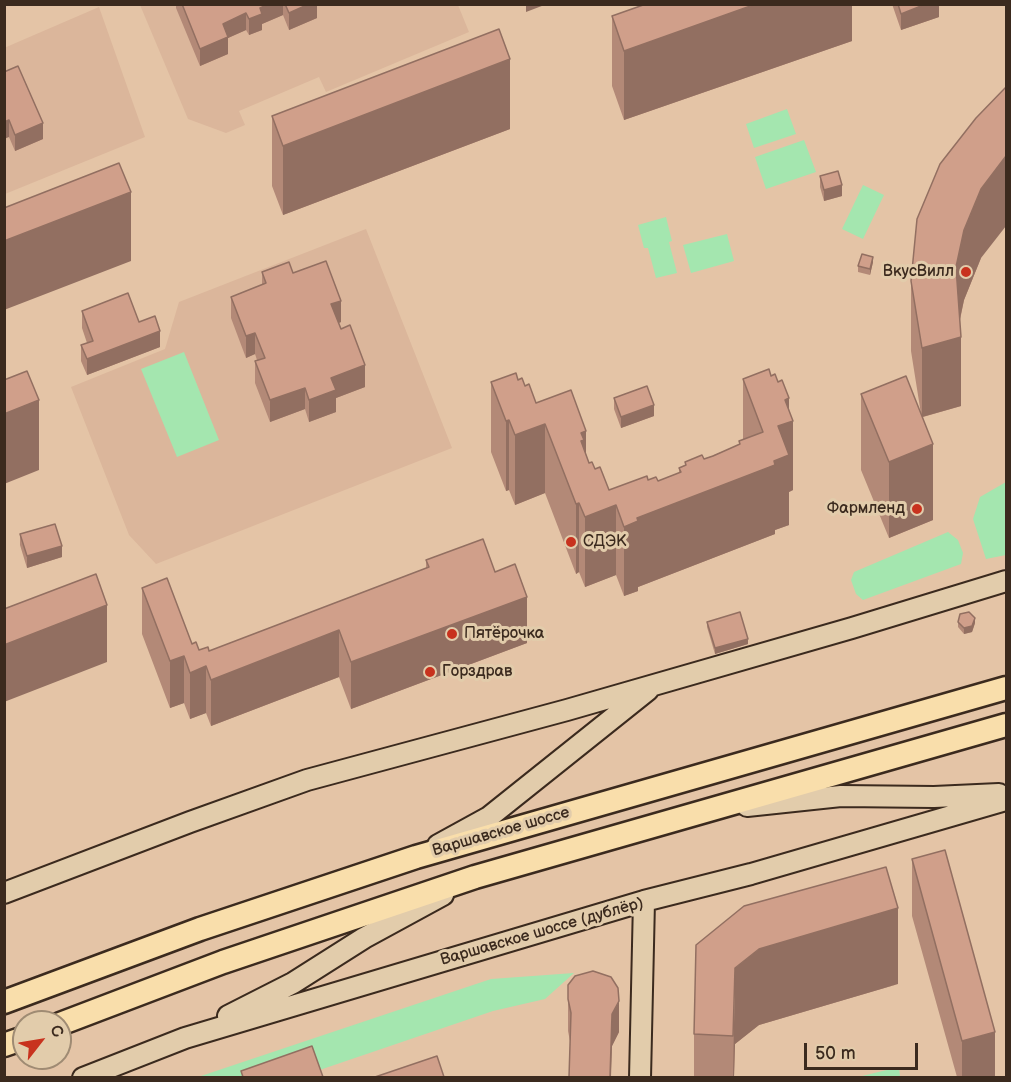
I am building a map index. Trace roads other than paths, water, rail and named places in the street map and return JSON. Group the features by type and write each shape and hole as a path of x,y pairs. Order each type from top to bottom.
{"main road":[{"path":"4,893 307,780 654,685 1006,581"},
{"path":"416,857 489,817 654,685"},
{"name":"Варшавское шоссе","path":"4,1002 200,929 416,857 1006,688"},
{"path":"72,1019 223,962 475,877 1006,725"},
{"path":"714,810 841,796 934,797 1006,794"},
{"name":"Варшавское шоссе (дублёр)","path":"83,1077 185,1038 644,902 751,874 1006,800"},
{"path":"185,1038 293,982 364,938 475,877"},
{"path":"640,1077 644,902"}],"place":[{"name":"ВкусВилл","path":"966,272"},
{"name":"Фармленд","path":"917,509"},
{"name":"СДЭК","path":"571,542"},
{"name":"Пятёрочка","path":"452,634"},
{"name":"Горздрав","path":"430,672"}]}
